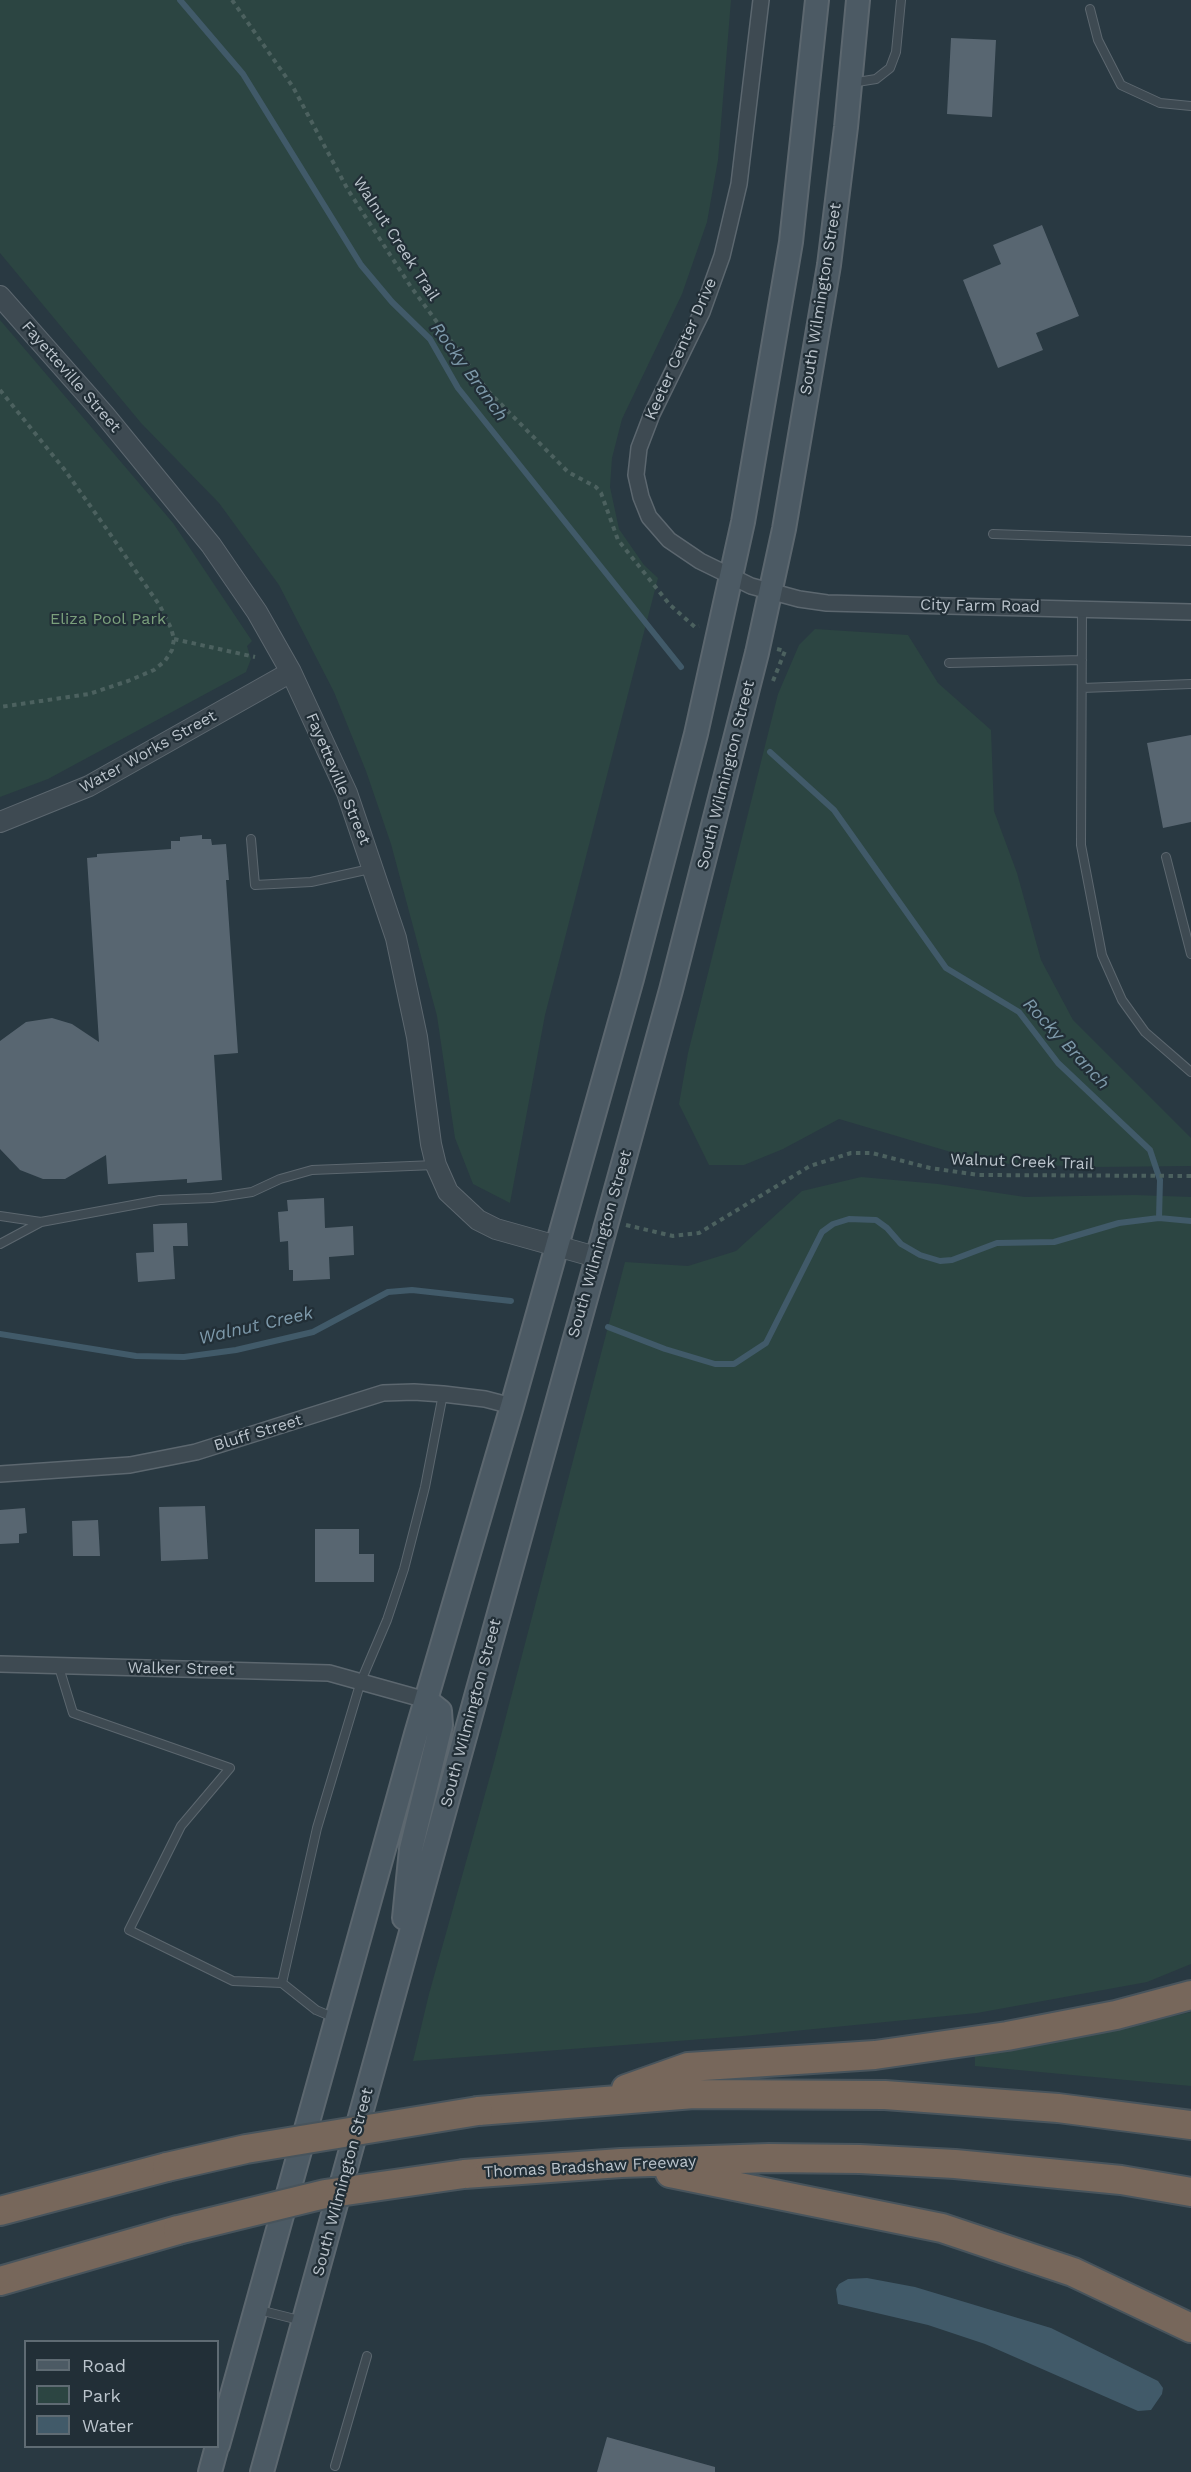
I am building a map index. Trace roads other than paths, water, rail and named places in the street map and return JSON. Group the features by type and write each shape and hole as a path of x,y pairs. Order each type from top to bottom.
{"highway":[{"path":"590,2101 688,2067 875,2055 1007,2036 1116,2015 1191,1995"},
{"path":"0,2211 167,2167 257,2147 478,2111 590,2101 694,2094 885,2095 1048,2107 1191,2125"},
{"name":"Thomas Bradshaw Freeway","path":"0,2282 178,2230 325,2194 464,2174 621,2163 769,2158 860,2159 955,2164 1121,2180 1191,2192"},
{"path":"621,2163 942,2228 1074,2272 1191,2328"}],"main road":[{"path":"219,2439 426,1700 557,1246 678,803 732,578 791,242 817,0"},
{"name":"South Wilmington Street","path":"262,2472 717,813 770,592 829,265 858,0"},
{"path":"398,1979 411,1849 441,1725 440,1711 426,1700"},
{"path":"210,2472 216,2448"}],"street":[{"name":"Keeter Center Drive","path":"761,0 748,114 732,218 702,312 642,436 636,475 649,517 661,532 679,548 732,578 770,592"},
{"name":"Fayetteville Street","path":"0,296 111,423 211,545 257,612 291,672 347,793 375,868 396,938 417,1037 436,1165 448,1192 478,1220 496,1229 596,1257"},
{"name":"City Farm Road","path":"770,592 827,603 1191,612"},
{"name":"Water Works Street","path":"0,822 89,786 291,672"},
{"name":"Bluff Street","path":"0,1474 130,1465 196,1452 383,1393 443,1394 485,1399 512,1406"},
{"name":"Walker Street","path":"0,1664 58,1664 153,1670 329,1673 426,1700"}],"lane":[{"path":"850,83 876,79 890,68 896,52 901,0"},
{"path":"1090,9 1098,40 1121,85 1160,104 1191,106"},
{"path":"993,534 1191,541"},
{"path":"1082,609 1081,845 1102,955 1122,1000 1145,1032 1191,1072"},
{"path":"949,663 1082,660"},
{"path":"1082,688 1191,684"},
{"path":"251,839 255,885 311,882 375,868"},
{"path":"1166,857 1191,954"},
{"path":"0,1244 41,1222 160,1200 212,1198 252,1192 280,1179 312,1170 436,1165"},
{"path":"0,1216 41,1222"},
{"path":"282,1983 316,1828 361,1681 387,1620 408,1555 425,1487 443,1394"},
{"path":"58,1664 73,1713 230,1768 181,1826 129,1930 233,1982 282,1983 316,2010 337,2019"},
{"path":"255,2310 304,2322"},
{"path":"335,2466 367,2356"}],"water":[{"path":"867,2278 915,2287 1051,2328 1158,2381 1163,2388 1162,2394 1151,2410 1138,2411 985,2344 928,2325 838,2304 836,2289 839,2284 848,2279"}],"waterway":[{"name":"Rocky Branch","path":"180,0 243,74 361,265 392,302 430,339 458,388 681,667"},
{"name":"Rocky Branch","path":"770,752 834,810 946,968 1019,1012 1058,1063 1150,1150 1160,1180 1159,1218"},
{"name":"Walnut Creek","path":"608,1327 665,1349 715,1364 734,1364 766,1343 822,1232 833,1224 849,1219 876,1220 887,1228 901,1244 920,1255 940,1261 952,1260 997,1243 1054,1242 1119,1223 1159,1218 1191,1221"},
{"name":"Walnut Creek","path":"0,1334 136,1356 184,1357 236,1350 313,1332 388,1292 412,1290 511,1301"}],"park label":[{"name":"Eliza Pool Park","path":"108,619"}]}
